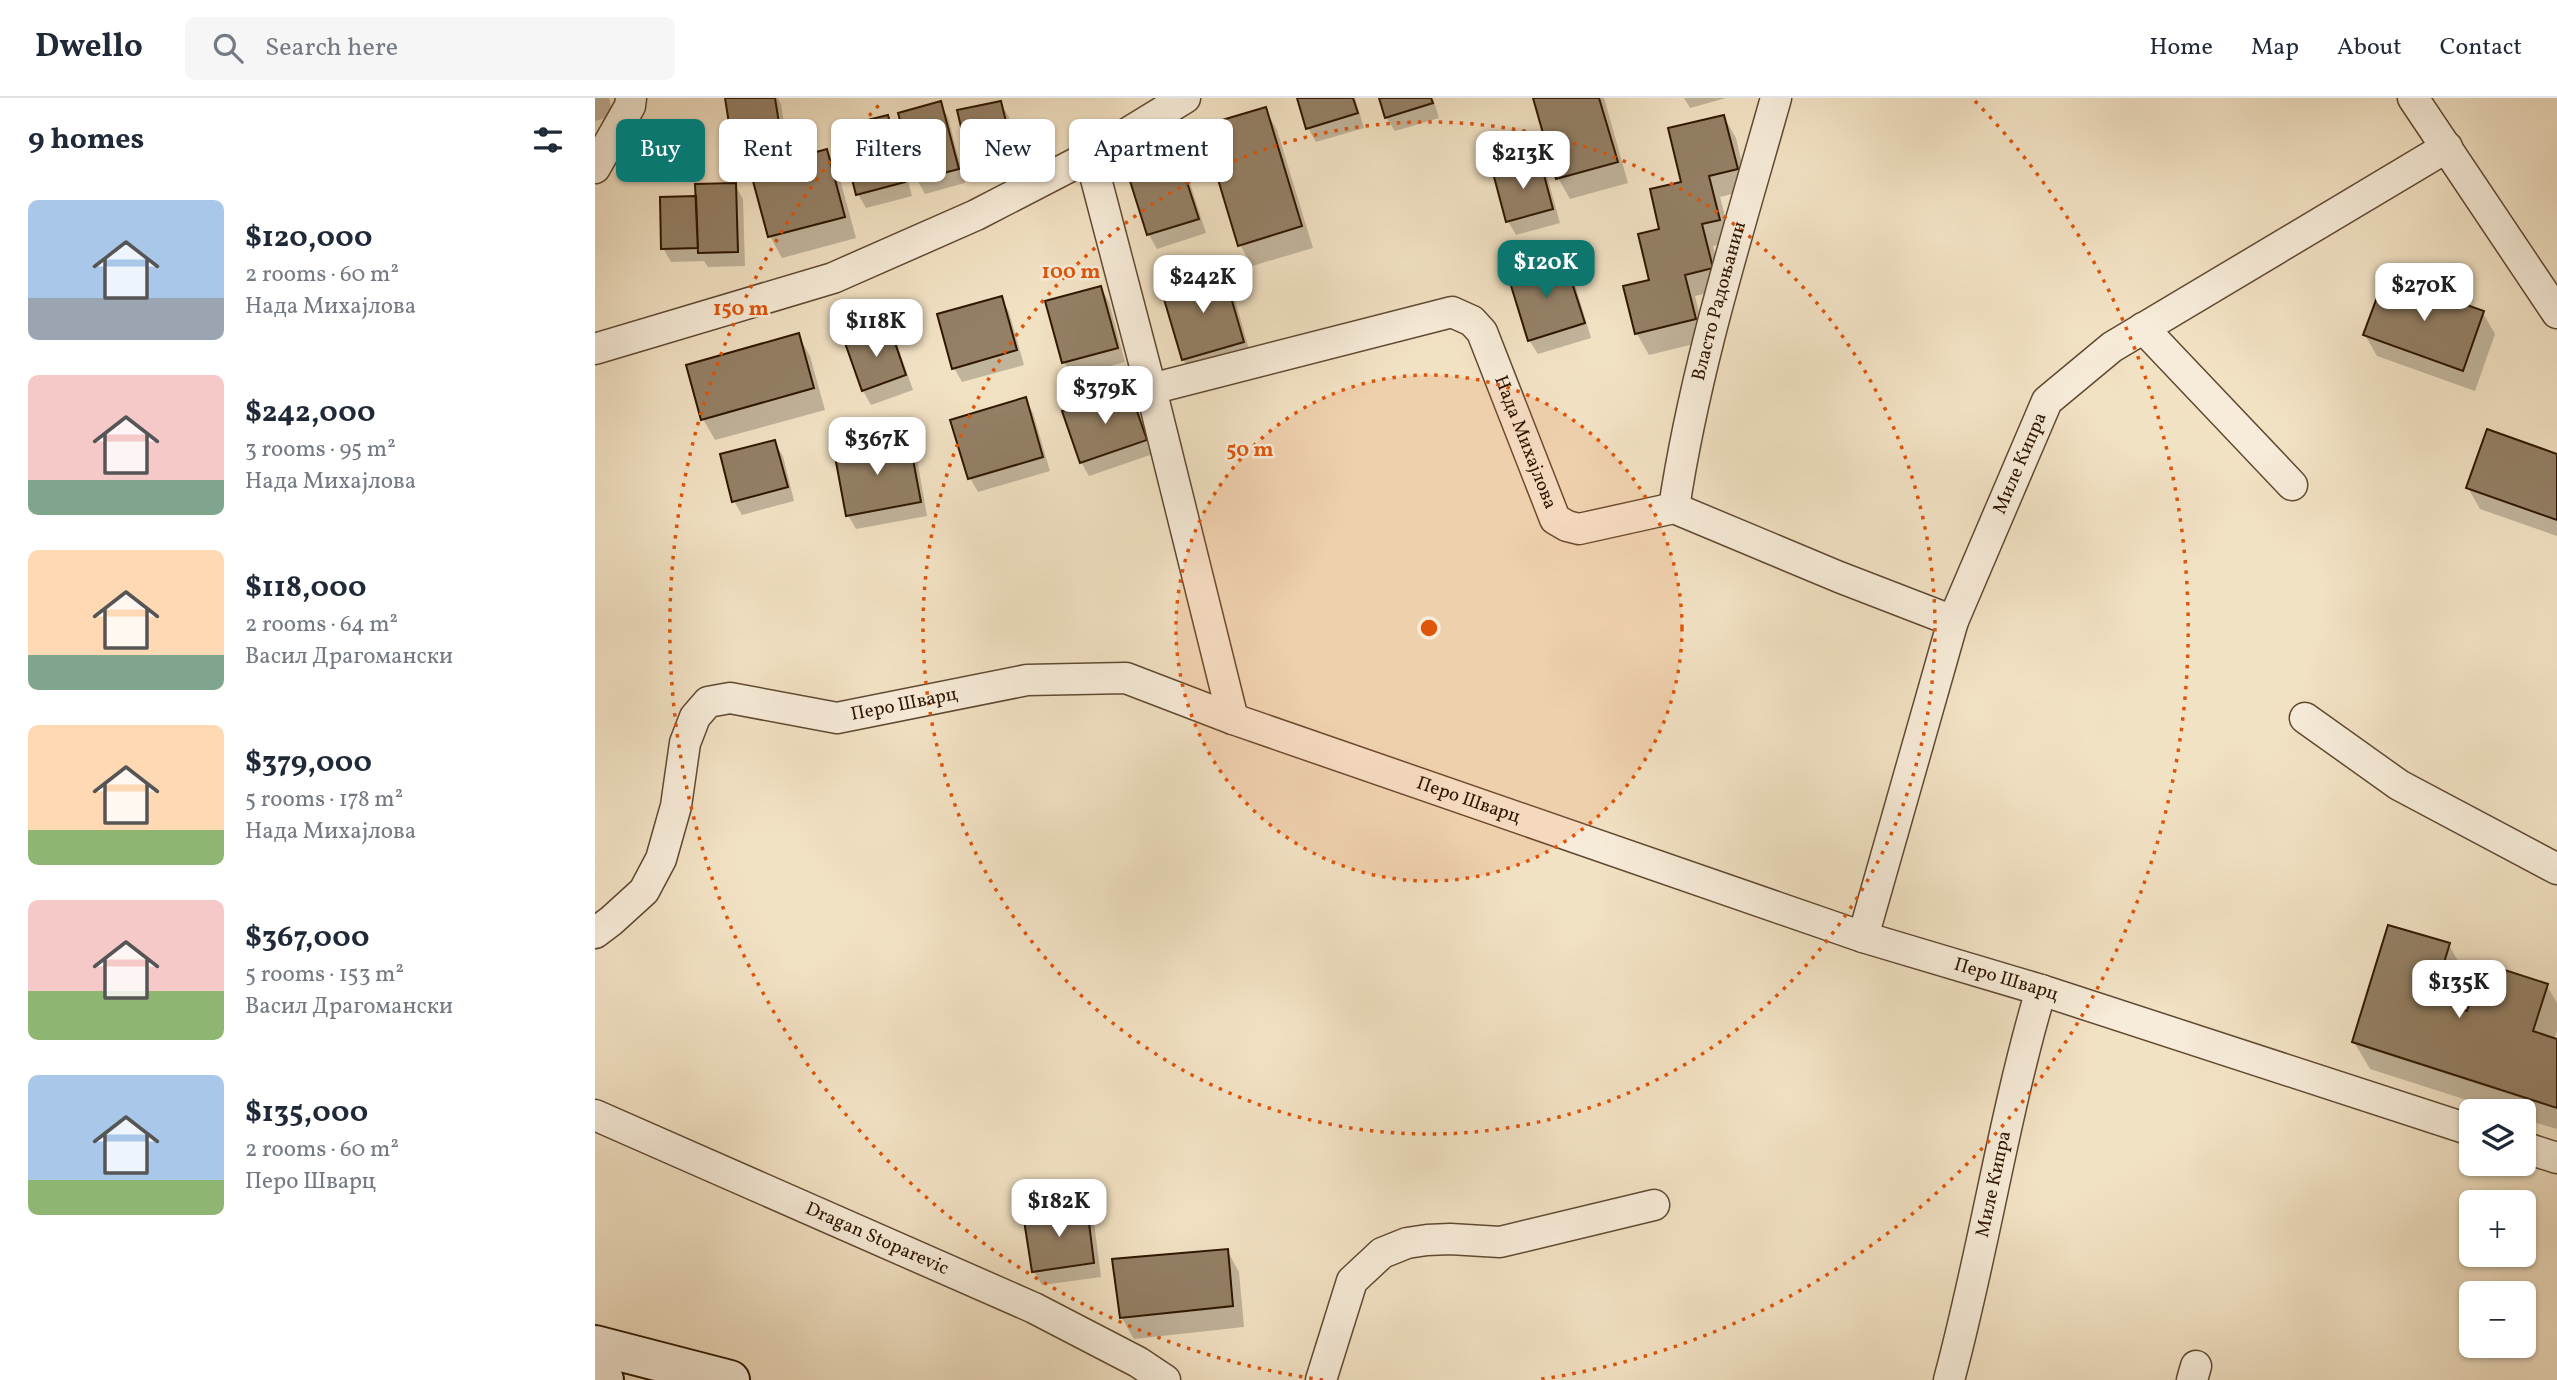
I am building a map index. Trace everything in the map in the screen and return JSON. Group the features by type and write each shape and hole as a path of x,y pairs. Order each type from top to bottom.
{"street":[{"path":"595,168 630,106 631,98"},
{"path":"1151,119 1185,98"},
{"name":"Власто Радоњанин","path":"1674,508 1697,387 1776,98"},
{"path":"2413,98 2557,313"},
{"name":"Миле Кипра","path":"1863,937 1953,621 2047,401 2112,347 2447,147"},
{"path":"595,349 833,278 976,215 1069,167"},
{"path":"1097,182 1233,719"},
{"name":"Нада Михајлова","path":"1151,389 1452,312 1472,321 1482,332 1555,519 1579,529 1674,508"},
{"path":"2143,328 2292,485"},
{"path":"1674,508 1953,621"},
{"name":"Перо Шварц","path":"595,933 644,891 661,859 676,806 685,743 695,717 708,702 730,698 837,718 1027,680 1126,678 1233,719 1863,937 2041,990 2459,1126"},
{"path":"2305,718 2399,785 2557,869"},
{"name":"Миле Кипра","path":"1949,1380 1965,1321 2030,1026 2041,990"},
{"name":"Dragan Stoparevic","path":"595,1115 1034,1308 1138,1362 1159,1378"},
{"path":"2536,1151 2557,1158"},
{"path":"1321,1380 1352,1281 1382,1253 1407,1243 1427,1240 1500,1242 1654,1205"},
{"path":"595,1345 730,1380"},
{"path":"595,1378 604,1380"}],"building":[{"path":"725,98 775,98 778,119 728,119"},
{"path":"1297,98 1353,98 1358,113 1306,129"},
{"path":"1379,98 1431,98 1433,103 1385,118"},
{"path":"1533,98 1599,98 1618,162 1556,179"},
{"path":"941,101 946,119 900,119 898,113"},
{"path":"1001,101 1005,119 960,119 960,123 957,110"},
{"path":"1266,107 1302,226 1238,246 1219,182 1233,182 1233,119 1226,119"},
{"path":"888,115 889,119 872,119"},
{"path":"1724,115 1738,169 1709,176 1720,220 1702,224 1713,268 1685,275 1696,319 1635,334 1623,286 1649,280 1638,234 1659,229 1650,189 1681,182 1668,128"},
{"path":"946,120 959,169 946,172"},
{"path":"827,149 831,164 831,182 836,182 845,217 768,237 753,182 817,182 817,152"},
{"path":"1540,160 1553,209 1506,222 1493,173"},
{"path":"853,182 905,182 856,195"},
{"path":"1130,182 1187,182 1199,219 1147,235"},
{"path":"736,183 738,252 698,253 695,184"},
{"path":"696,196 698,248 661,249 660,197"},
{"path":"1564,258 1585,323 1528,341 1508,276"},
{"path":"1223,270 1244,342 1182,360 1161,289"},
{"path":"2385,276 2484,311 2463,371 2363,335"},
{"path":"1101,286 1118,348 1062,363 1045,301"},
{"path":"1002,296 1017,350 952,369 937,314"},
{"path":"890,328 906,375 862,391 845,343"},
{"path":"799,333 814,388 701,420 686,365"},
{"path":"1129,388 1147,440 1080,463 1062,411"},
{"path":"1026,397 1043,457 968,479 950,420"},
{"path":"2487,429 2557,454 2557,520 2466,488"},
{"path":"909,438 921,502 846,516 834,451"},
{"path":"775,440 788,487 732,502 720,454"},
{"path":"2388,925 2450,943 2433,999 2467,1011 2483,963 2548,984 2533,1031 2557,1039 2557,1108 2536,1099 2352,1042"},
{"path":"1087,1207 1094,1263 1032,1272 1023,1214"},
{"path":"1228,1249 1233,1306 1120,1318 1112,1259"}]}
